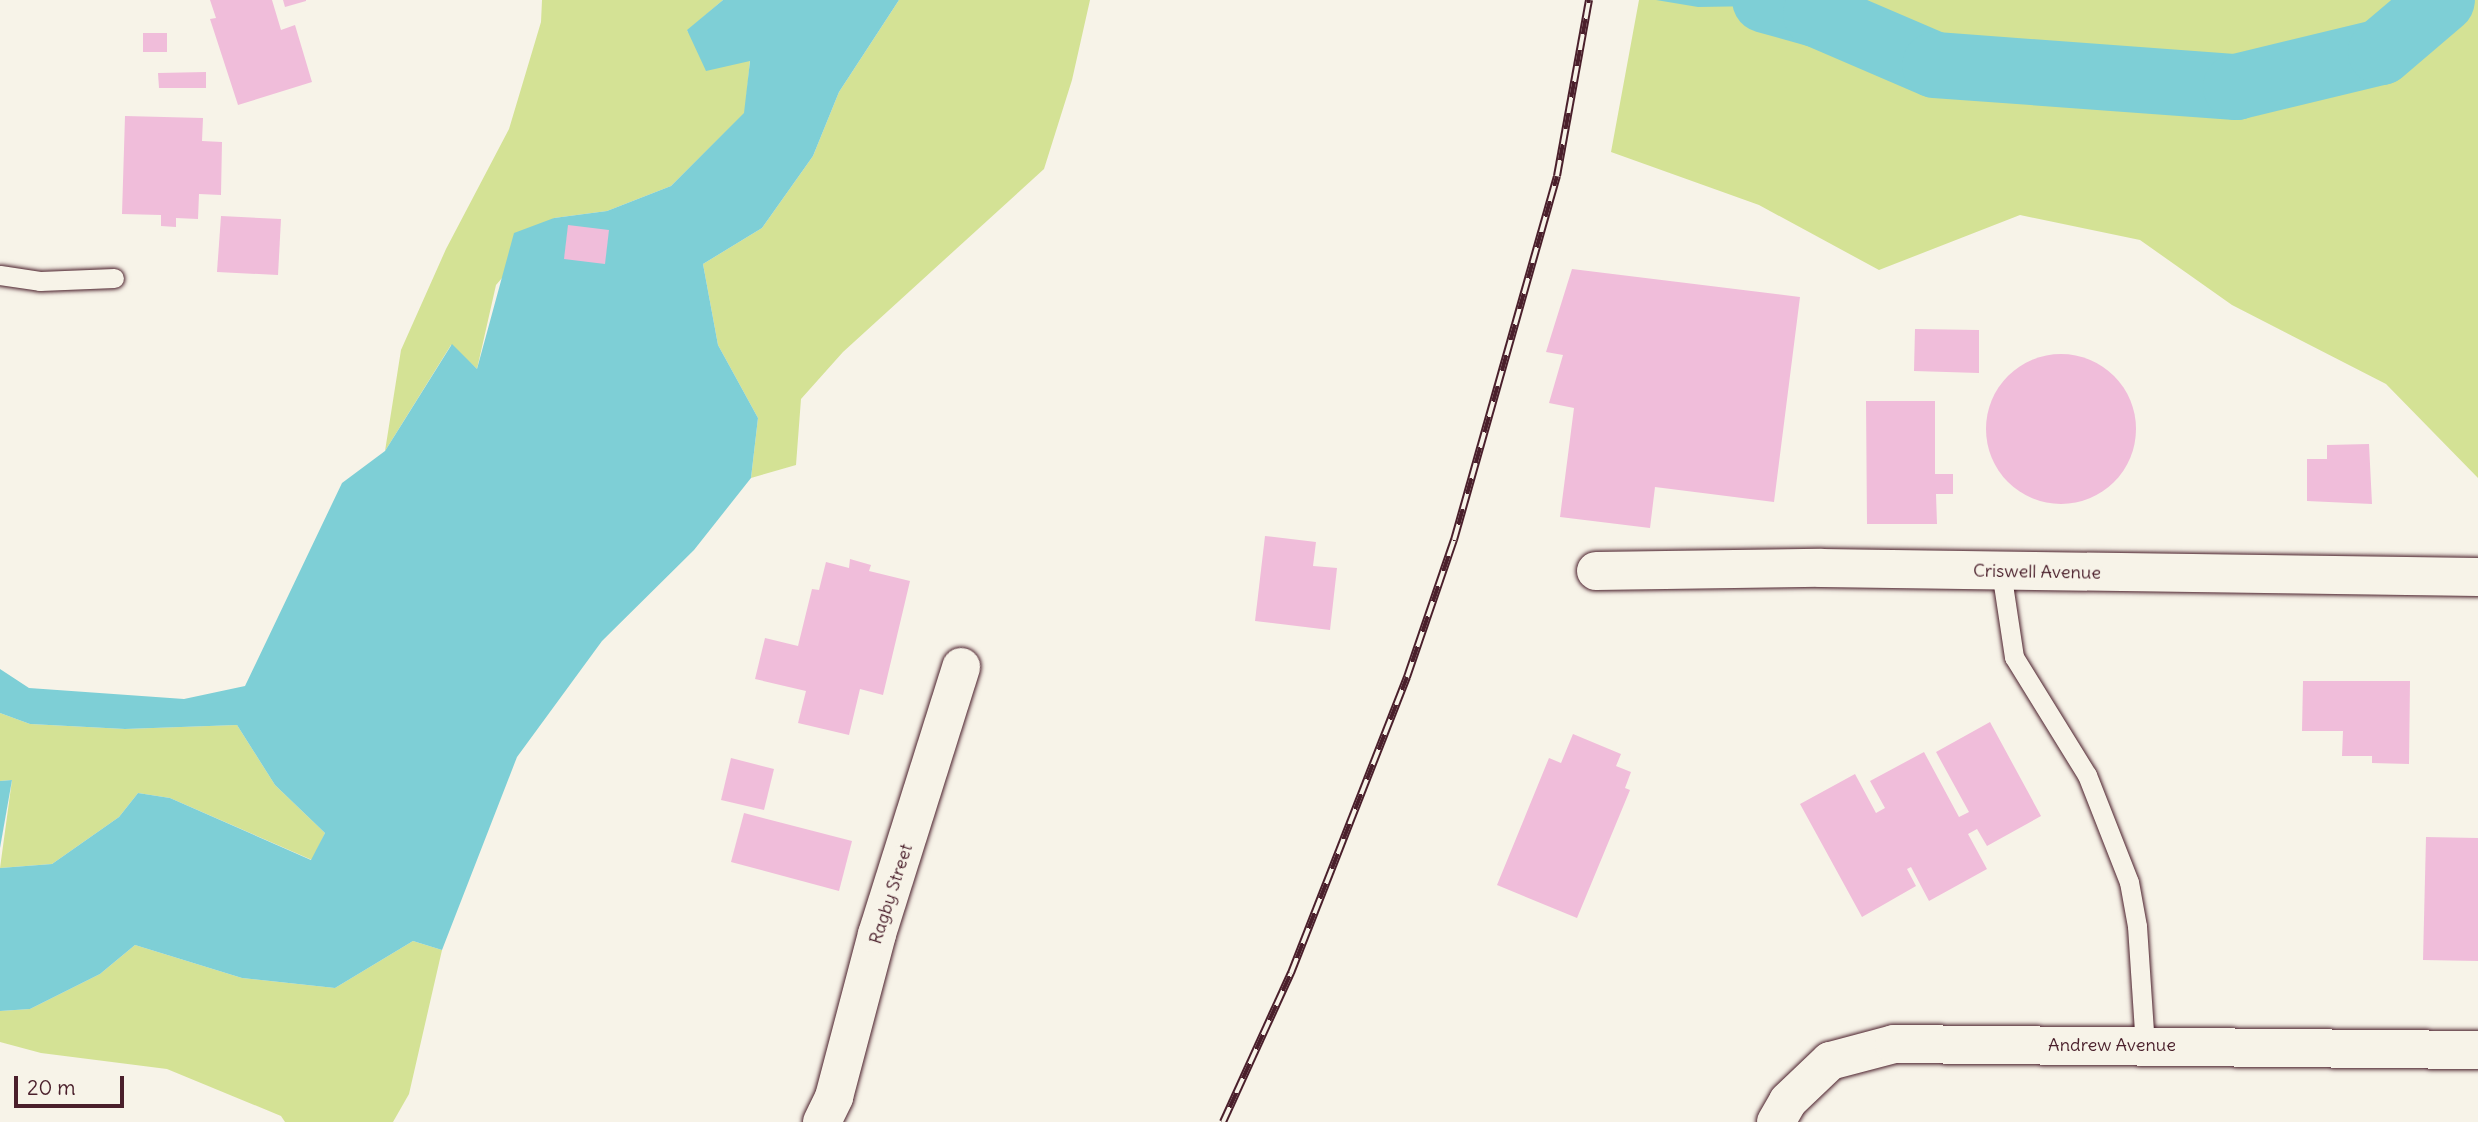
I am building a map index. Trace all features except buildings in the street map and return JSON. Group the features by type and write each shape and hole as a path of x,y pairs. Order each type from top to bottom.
{"street":[{"name":"Criswell Avenue","path":"1596,571 1821,568 2478,577"},
{"name":"Ragby Street","path":"822,1122 834,1097 877,934 961,667"},
{"name":"Andrew Avenue","path":"1776,1122 1788,1101 1818,1070 1872,1047 2145,1045 2478,1051"}],"lane":[{"path":"0,275 40,281 114,278"},
{"path":"2001,571 2014,657 2087,775 2129,882 2137,926 2145,1045"}],"green space":[{"path":"542,0 723,0 687,31 750,60 745,113 671,186 607,211 554,218 496,285 477,369 451,345 385,451 401,350 446,249 509,129 541,22"},
{"path":"899,0 1090,0 1072,80 1044,169 843,352 801,399 796,465 751,478 758,418 718,345 703,264 762,228 813,156 839,92"},
{"path":"1639,0 2478,0 2478,478 2386,384 2232,305 2140,240 2020,215 1879,270 1759,205 1611,152"},
{"path":"0,713 30,724 125,729 237,725 275,785 325,833 312,860 170,798 138,793 119,817 52,864 0,868 12,780 0,781"},
{"path":"413,941 442,950 409,1094 393,1122 285,1122 281,1116 167,1069 41,1053 0,1042 0,1011 30,1009 100,974 135,945 242,978 335,988"}],"water":[{"path":"723,0 899,0 839,92 813,156 762,228 703,264 718,345 758,418 751,478 694,550 602,641 517,757 442,950 413,941 335,988 242,978 135,945 100,974 30,1009 0,1011 0,868 52,864 119,817 138,793 170,798 311,860 325,833 275,785 237,725 125,729 30,724 0,713 0,669 29,688 184,699 245,686 342,483 385,451 452,344 477,369 514,233 554,218 607,211 671,186 744,113 750,61 706,71 687,30"},
{"path":"1656,0 1747,0 1760,6 1698,7"},
{"path":"12,780 0,848 0,781"}],"waterway":[{"path":"1765,0 1816,14 1935,65 2236,87 2381,52 2442,0"}],"railway":[{"path":"1223,1122 1291,973 1407,677 1454,540 1557,176 1589,0"}]}
